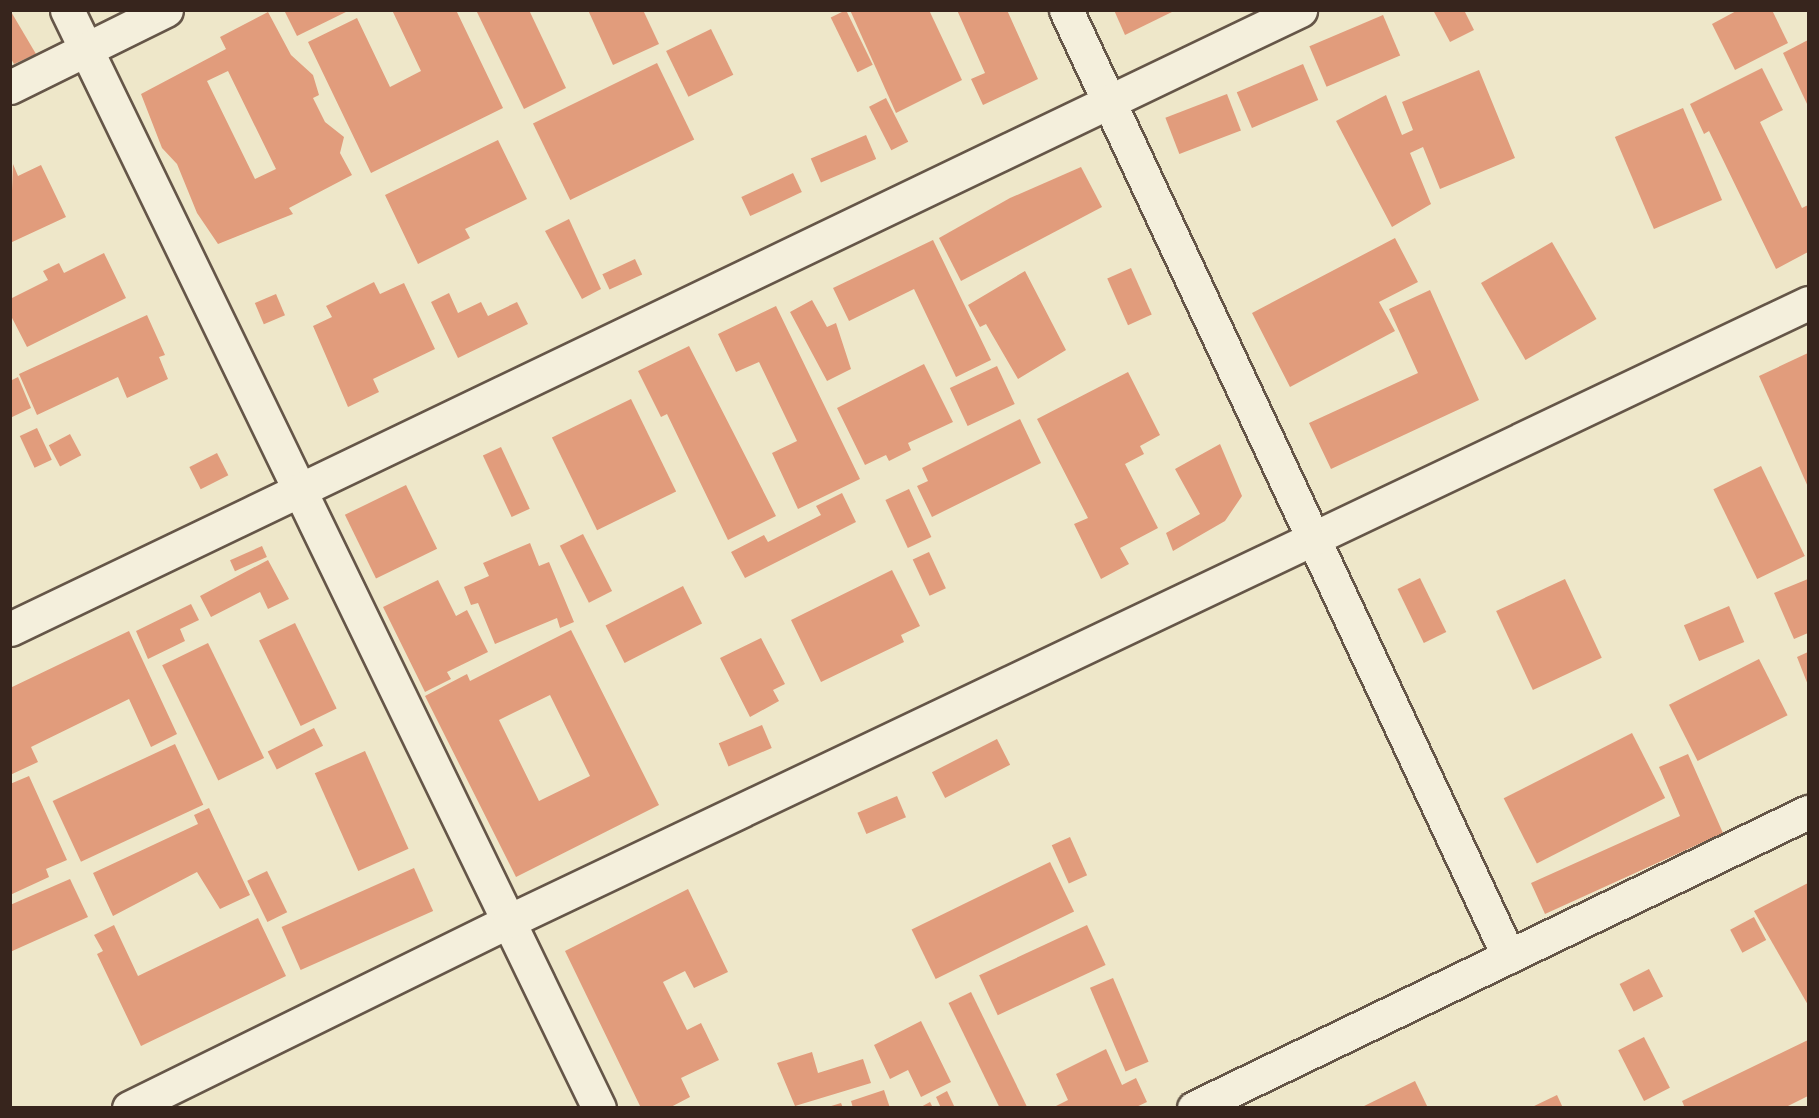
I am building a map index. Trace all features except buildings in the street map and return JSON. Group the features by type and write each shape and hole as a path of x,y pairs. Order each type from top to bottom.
{"street":[{"path":"67,10 599,1107"},
{"path":"10,87 166,10"},
{"path":"1066,10 1509,957"},
{"path":"10,629 1300,10"},
{"path":"129,1107 508,921 1809,303"},
{"path":"1194,1107 1809,812"}]}
